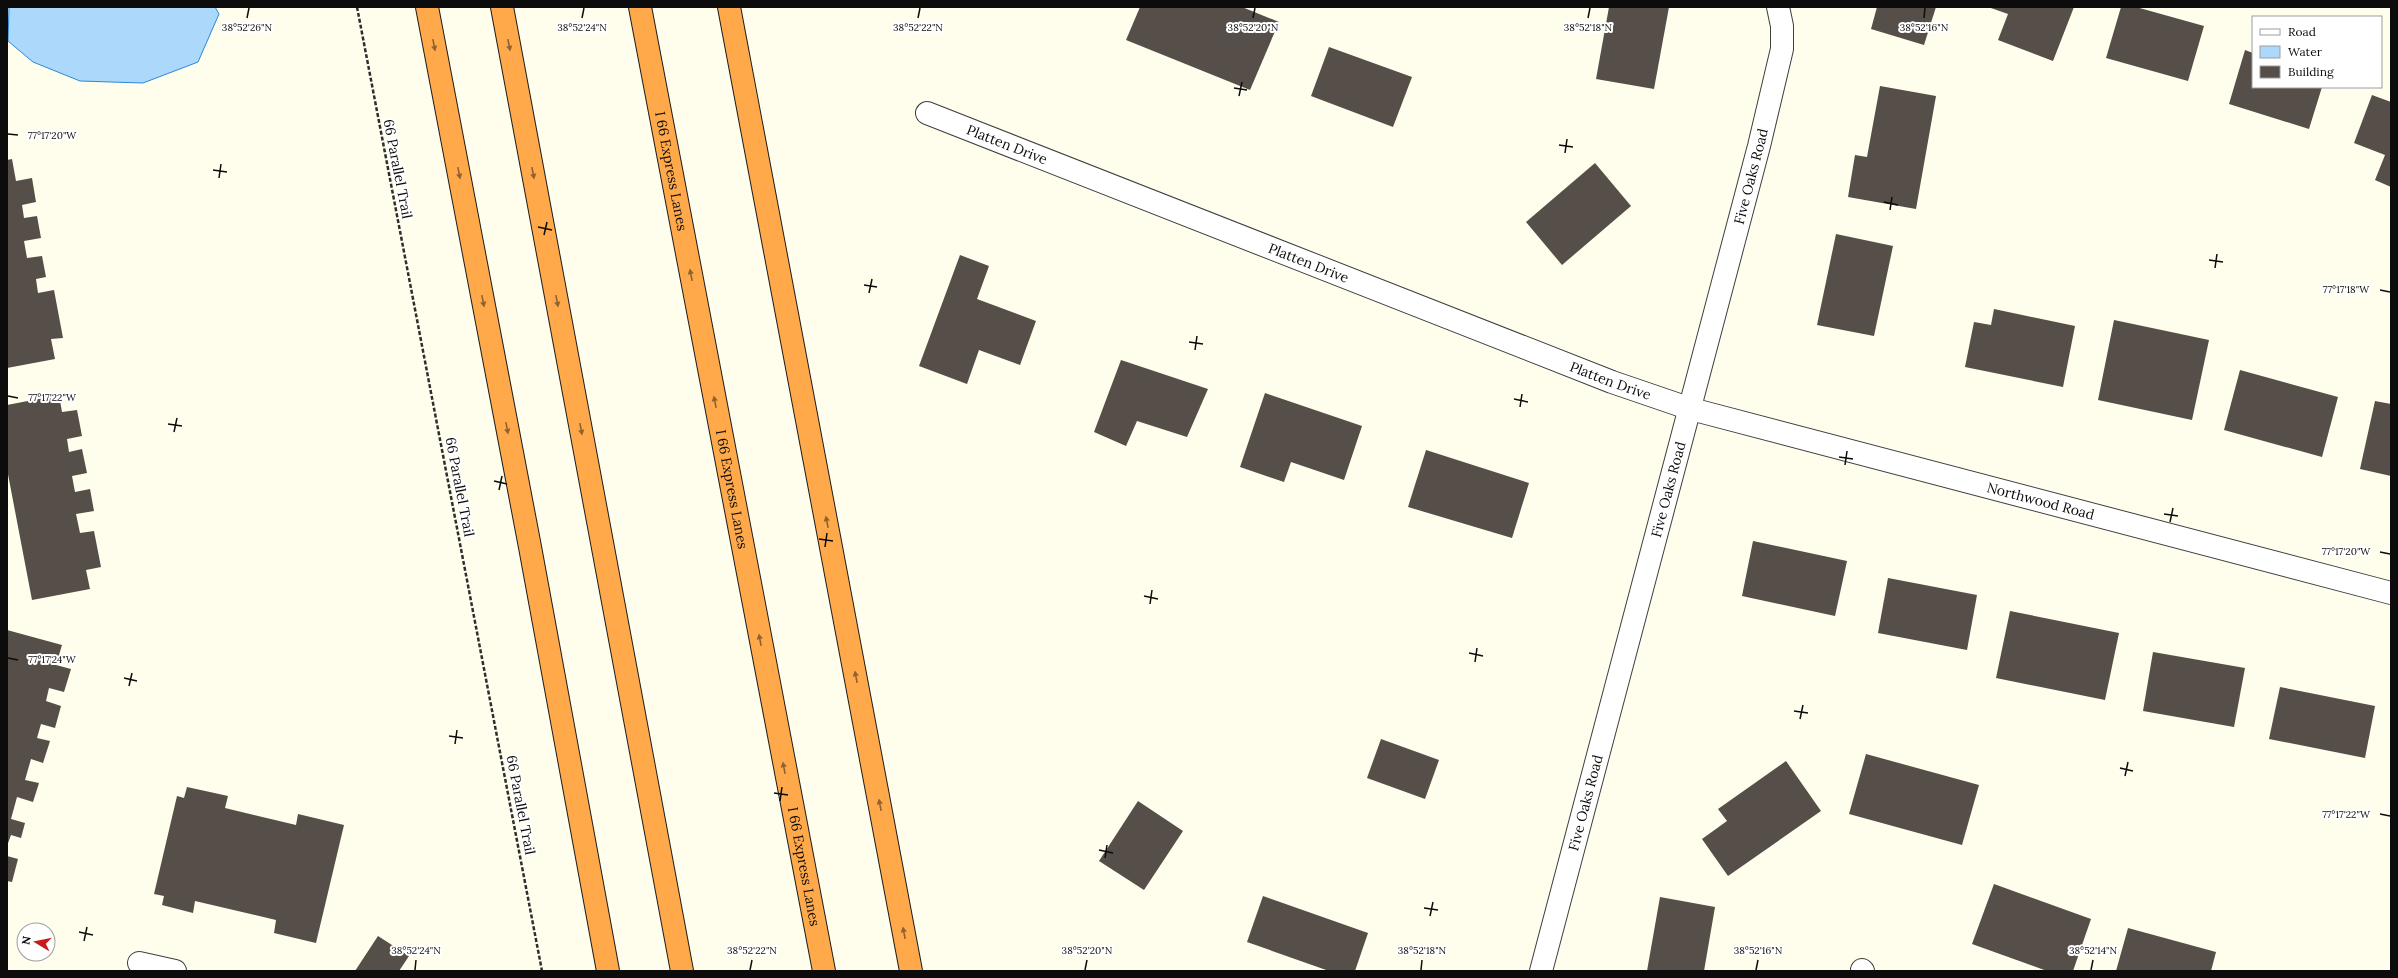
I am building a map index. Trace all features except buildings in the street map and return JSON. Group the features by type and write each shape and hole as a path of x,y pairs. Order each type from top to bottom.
{"highway":[{"path":"427,7 531,554 608,971"},
{"path":"502,7 682,971"},
{"name":"I 66 Express Lanes","path":"640,7 824,971"},
{"path":"729,7 911,971"}],"street":[{"name":"Five Oaks Road","path":"1542,971 1759,146 1782,49 1782,26 1778,7"},
{"name":"Platten Drive","path":"927,113 1612,382 1691,409"},
{"name":"Northwood Road","path":"1691,409 2391,593"},
{"path":"139,963 175,971"}],"path":[{"name":"66 Parallel Trail","path":"357,7 542,971"}],"water":[{"path":"9,7 215,7 219,14 198,62 143,83 80,81 33,62 8,41"}]}
